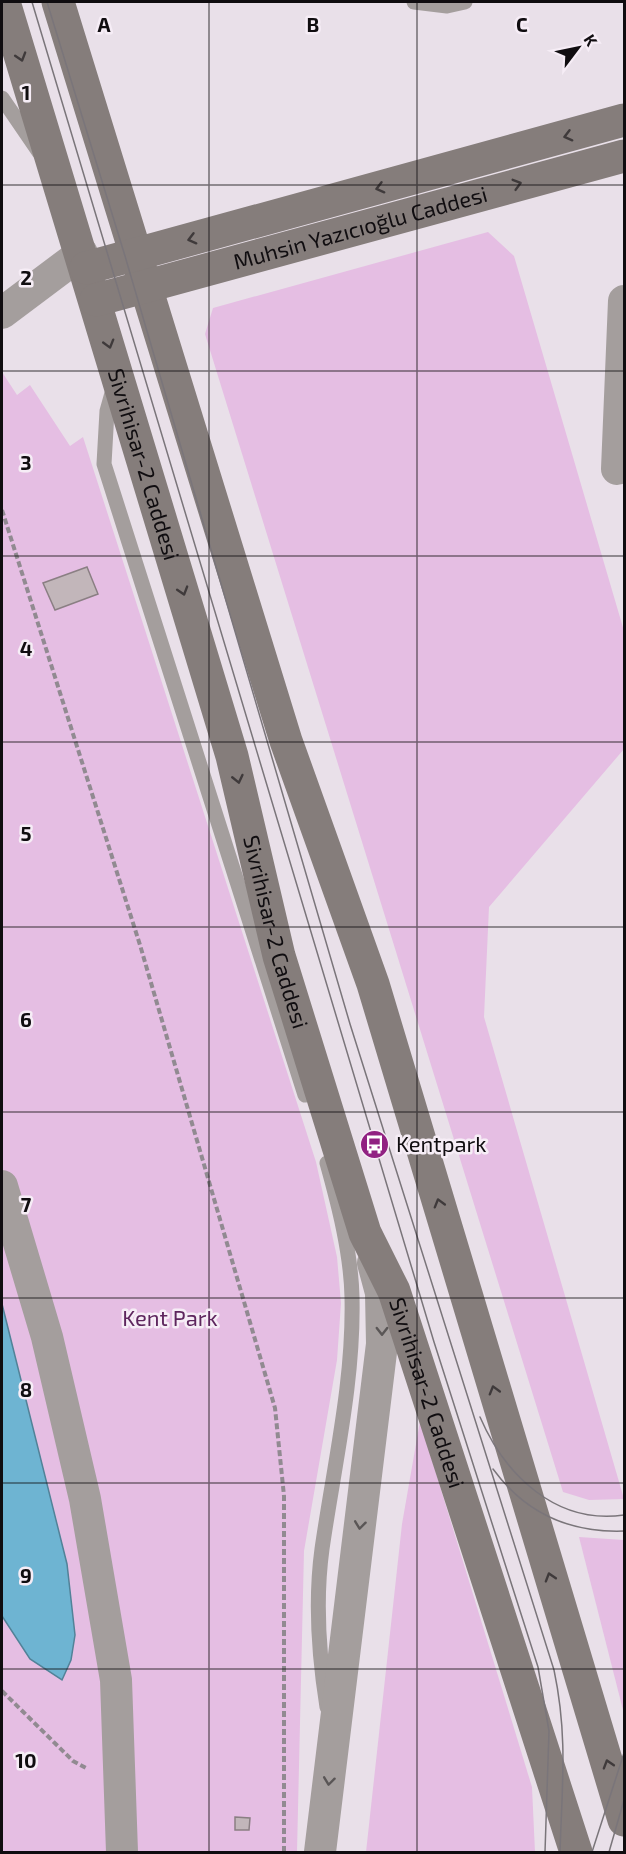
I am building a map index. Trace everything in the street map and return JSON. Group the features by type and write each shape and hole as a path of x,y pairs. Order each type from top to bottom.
{"main road":[{"name":"Sivrihisar-2 Caddesi","path":"4,2 84,260 232,756 279,956 365,1233 394,1290 576,1852"},
{"path":"57,2 286,741 373,984 624,1820"},
{"path":"84,260 135,254 623,124"},
{"name":"Muhsin Yazıcıoğlu Caddesi","path":"96,300 624,156"}],"street":[{"path":"2,313 84,260"},
{"path":"617,470 624,301"},
{"path":"2,1186 47,1337 85,1498 116,1680 122,1852"},
{"path":"320,1852 382,1344 381,1293 365,1233"}],"lane":[{"path":"414,2 447,6 465,2"},
{"path":"2,98 59,179"},
{"path":"118,375 107,411 104,464 310,1110"},
{"path":"321,1144 348,1256 352,1298 342,1432 322,1551 321,1660 333,1748"}],"path":[{"path":"2,510 140,945 275,1408 284,1496 284,1852"},
{"path":"2,1691 73,1761 99,1775 119,1779"}],"green space":[{"path":"488,232 514,256 624,631 624,749 489,907 484,1017 624,1499 589,1500 563,1492 205,334 213,308"},
{"name":"Kent Park","path":"2,372 17,395 30,385 70,446 83,437 316,1162 337,1257 341,1303 337,1360 304,1551 297,1852 2,1852"},
{"path":"420,1421 532,1787 535,1852 366,1852 402,1524"},
{"path":"579,1537 624,1540 624,1714"}],"water":[{"path":"2,1304 67,1564 75,1635 71,1660 62,1680 30,1659 2,1616"}],"building":[{"path":"87,567 98,594 55,610 43,583"},
{"path":"235,1817 250,1818 249,1830 235,1830"}],"tram line":[{"path":"32,2 434,1342 538,1667 549,1731 545,1852"},
{"path":"47,2 125,256 350,1024 554,1670 563,1739 560,1852"},
{"path":"480,1417 503,1458 536,1492 555,1504 576,1512 599,1516 624,1515"},
{"path":"493,1469 520,1498 551,1518 585,1528 624,1531"},
{"path":"592,1852 624,1753"},
{"path":"609,1852 624,1800"}],"place":[{"name":"Kentpark","path":"375,1144"}]}
